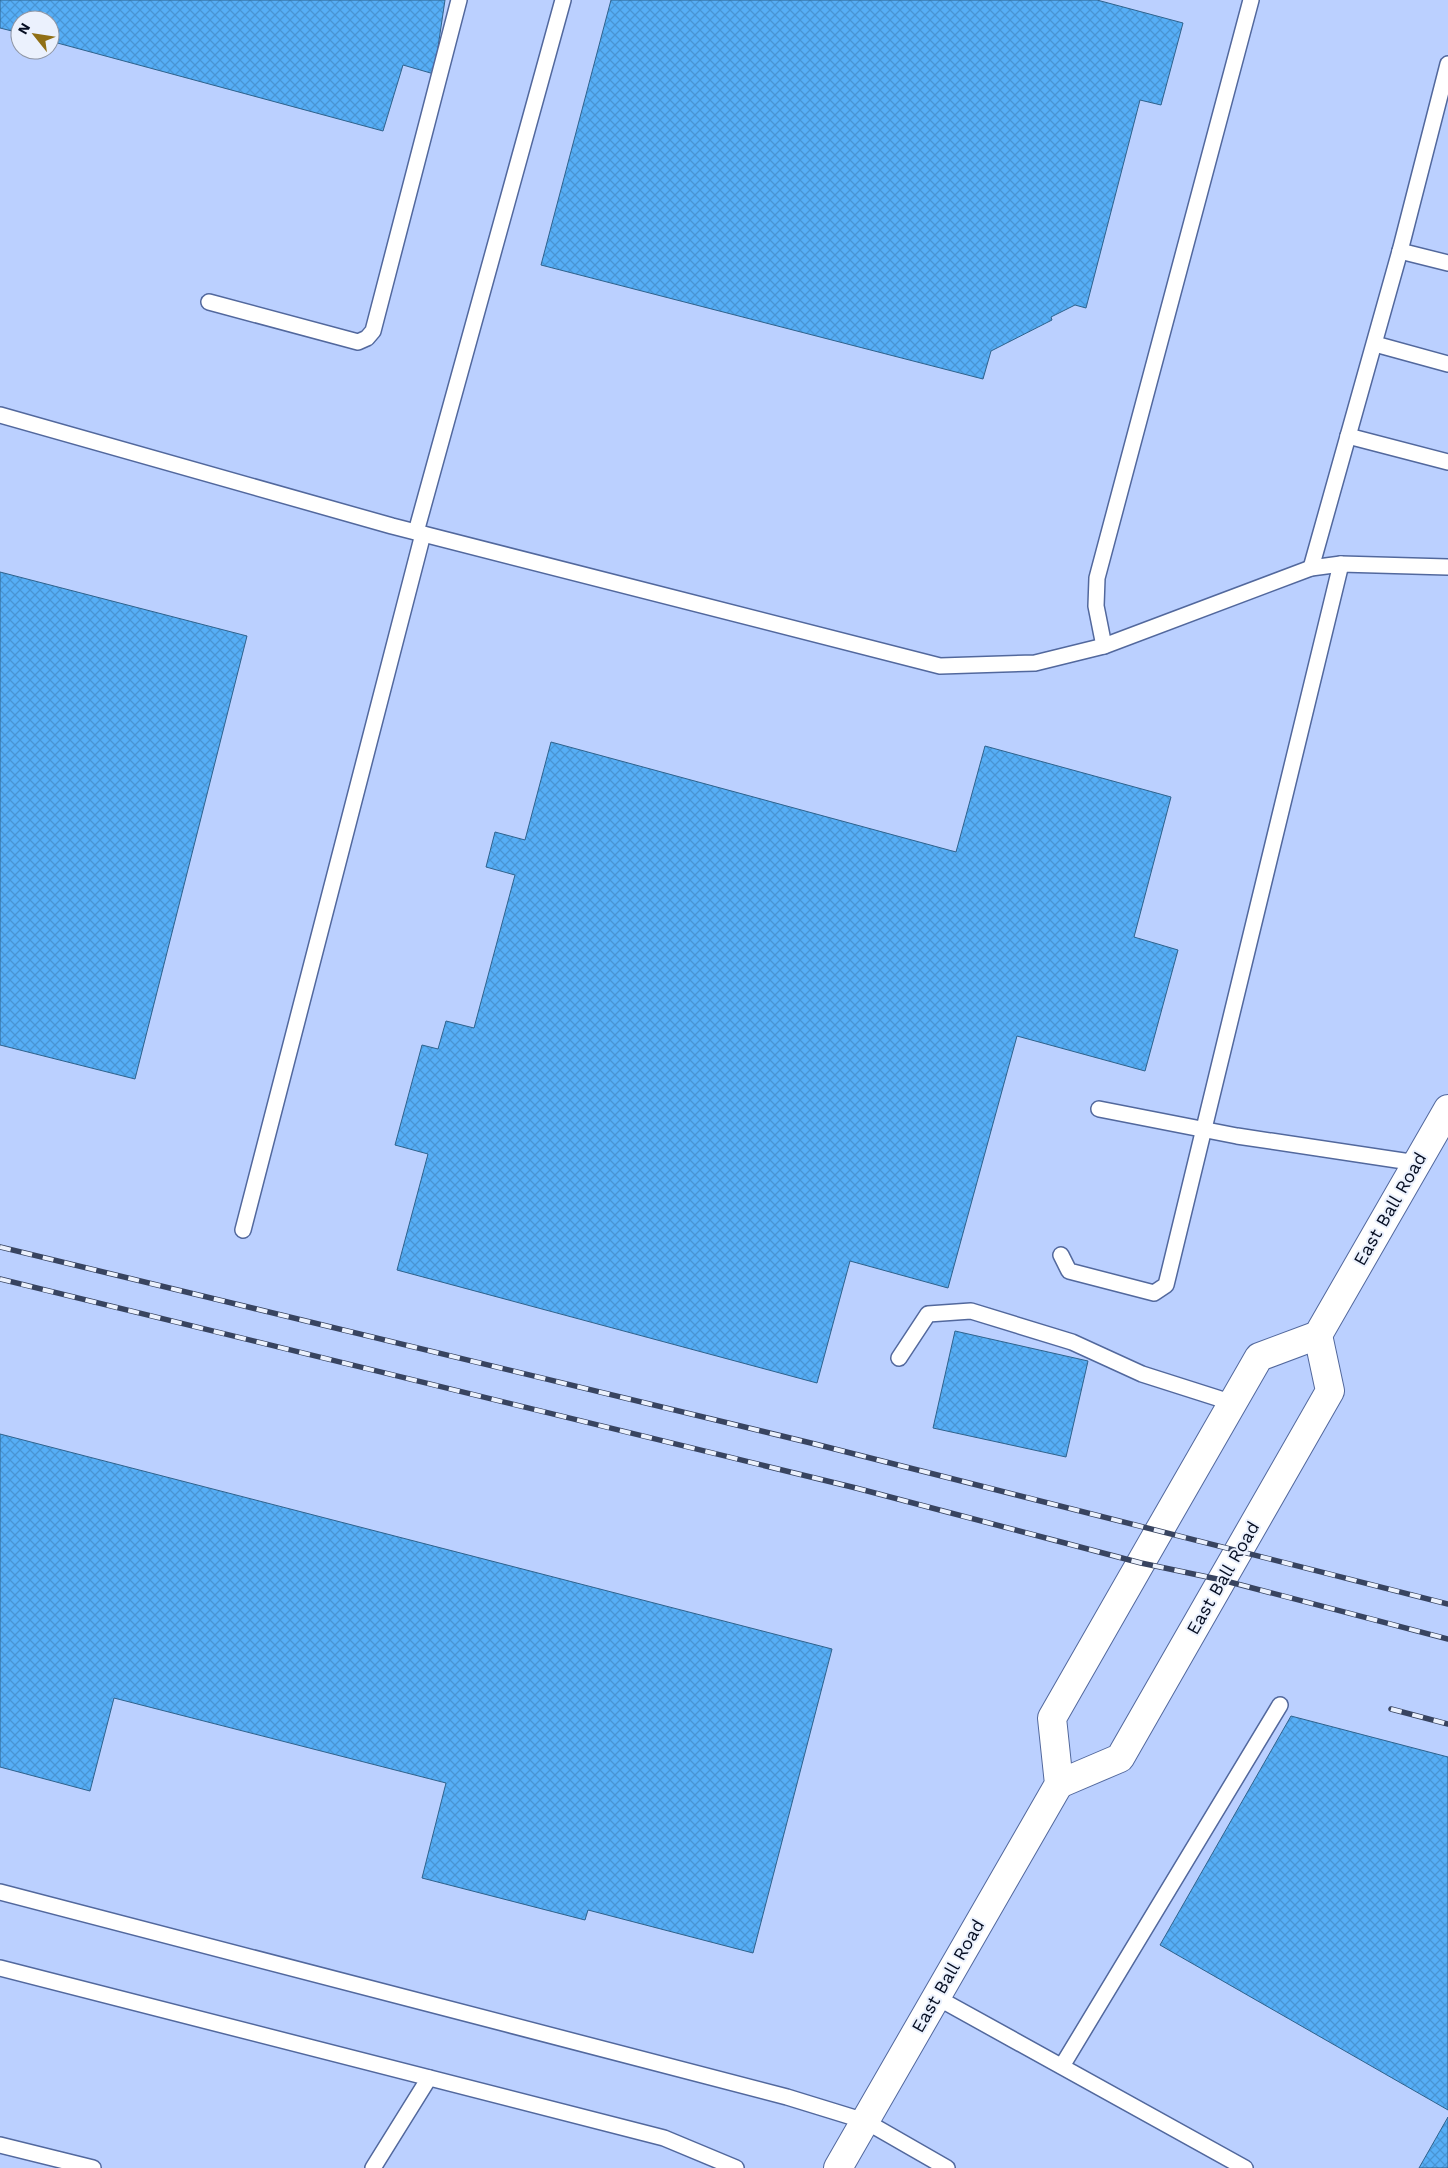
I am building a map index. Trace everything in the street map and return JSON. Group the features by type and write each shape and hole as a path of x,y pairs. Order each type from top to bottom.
{"main road":[{"name":"East Ball Road","path":"838,2168 1059,1784 1120,1758 1130,1741 1330,1391 1318,1334 1448,1109"},
{"path":"1059,1784 1052,1718 1233,1403 1260,1357 1318,1334"}],"lane":[{"path":"209,302 358,342 367,338 373,331 459,0"},
{"path":"243,1230 420,533 563,0"},
{"path":"1104,646 1096,606 1097,578 1251,0"},
{"path":"1310,568 1400,251 1448,64"},
{"path":"1400,251 1448,263"},
{"path":"1374,344 1448,364"},
{"path":"1,418 420,533 940,666 1035,663 1104,646 1310,568 1341,564 1448,567"},
{"path":"1348,436 1448,462"},
{"path":"1061,1255 1069,1271 1154,1293 1166,1285 1341,564"},
{"path":"1099,1109 1204,1130 1417,1163"},
{"path":"900,1358 928,1314 971,1311 1072,1342 1142,1374 1233,1403"},
{"path":"1062,2066 1280,1706"},
{"path":"0,1892 779,2095 865,2121 947,2168"},
{"path":"0,1968 664,2138 736,2168"},
{"path":"936,1997 1244,2168"},
{"path":"372,2168 429,2078"},
{"path":"0,2144 93,2168"}],"building":[{"path":"0,0 445,0 434,74 403,65 383,131 60,44 60,10 10,10 10,30 0,28"},
{"path":"611,0 1097,0 1183,23 1161,105 1140,100 1086,308 1075,305 1051,317 1052,320 991,351 983,379 541,265"},
{"path":"0,572 247,636 135,1079 0,1045"},
{"path":"551,742 956,852 985,746 1171,797 1134,937 1178,950 1145,1071 1017,1036 948,1288 850,1261 817,1383 397,1270 428,1154 395,1145 422,1045 438,1049 446,1021 474,1028 515,875 486,867 495,832 525,840"},
{"path":"955,1331 1088,1361 1066,1457 933,1428"},
{"path":"0,1434 832,1649 753,1953 588,1910 585,1920 422,1878 446,1783 114,1698 90,1791 0,1767"},
{"path":"1291,1716 1448,1757 1448,2110 1160,1945"},
{"path":"1448,2117 1448,2168 1419,2168"}],"railway":[{"path":"0,1247 815,1444 1448,1604"},
{"path":"0,1279 856,1488 1141,1563 1222,1580 1448,1639"},
{"path":"1391,1709 1448,1724"}]}
